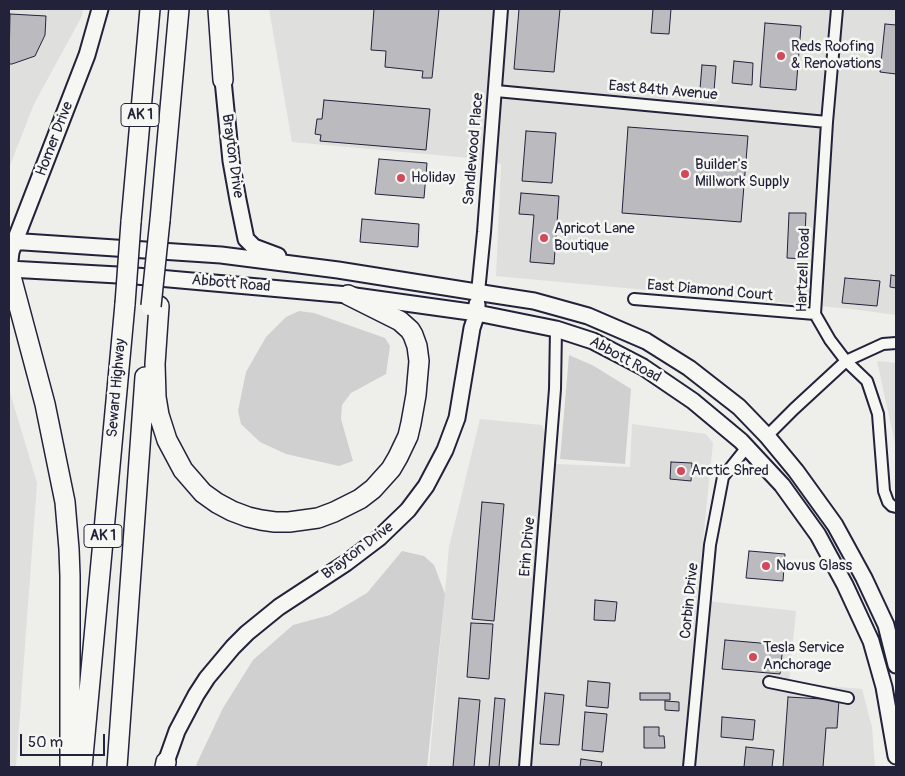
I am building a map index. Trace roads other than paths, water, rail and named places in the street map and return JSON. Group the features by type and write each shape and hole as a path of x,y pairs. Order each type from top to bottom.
{"highway":[{"name":"Seward Highway","path":"82,767 150,9"},
{"name":"Seward Highway","path":"117,767 155,306 160,220 179,9"},
{"path":"218,9 223,80"},
{"path":"9,269 45,404 66,502 70,576 70,767"},
{"path":"155,306 156,397 167,440 183,470 203,492 217,503 232,511 261,520 289,522 318,518 360,499 387,474 408,436 416,395 419,361 413,334 400,322 348,295"}],"main road":[{"name":"Homer Drive","path":"9,269 12,241 87,55 100,9"},
{"name":"Brayton Drive","path":"223,80 232,161 246,238 254,247 303,266"},
{"name":"Abbott Road","path":"12,241 221,255 478,292 534,301 588,316 646,340 689,368 739,407 767,436 796,471 834,525 891,624 896,665"},
{"name":"Abbott Road","path":"9,269 136,276 348,295 477,313 556,329 593,341 644,367 693,401 741,440 782,485 818,535 845,585 871,641 884,687 896,756"},
{"name":"Brayton Drive","path":"166,766 177,731 196,695 207,678 233,647 279,607 346,563 379,538 408,510 426,486 445,450 455,425 472,328 477,313 478,292"},
{"path":"747,447 767,436"},
{"path":"871,641 882,654 896,703"}],"street":[{"name":"Brayton Drive","path":"223,80 224,9"},
{"name":"Sandlewood Place","path":"478,292 496,91 501,9"},
{"name":"Hartzell Road","path":"837,9 827,122 815,314 830,340 846,361 867,381 878,414 884,491 888,502 896,507"},
{"name":"East 84th Avenue","path":"496,91 827,122"},
{"name":"East Diamond Court","path":"634,299 815,314"},
{"name":"Erin Drive","path":"525,767 555,389 556,329"},
{"path":"767,436 846,361 884,344 896,343"},
{"name":"Corbin Drive","path":"689,767 712,536 723,477 747,447"},
{"path":"769,682 848,698"}],"place":[{"name":"Reds Roofing & Renovations","path":"781,56"},
{"name":"Builder's Millwork Supply","path":"685,174"},
{"name":"Holiday","path":"401,178"},
{"name":"Apricot Lane Boutique","path":"544,238"},
{"name":"Arctic Shred","path":"681,471"},
{"name":"Novus Glass","path":"766,566"},
{"name":"Tesla Service Anchorage","path":"753,657"}]}
